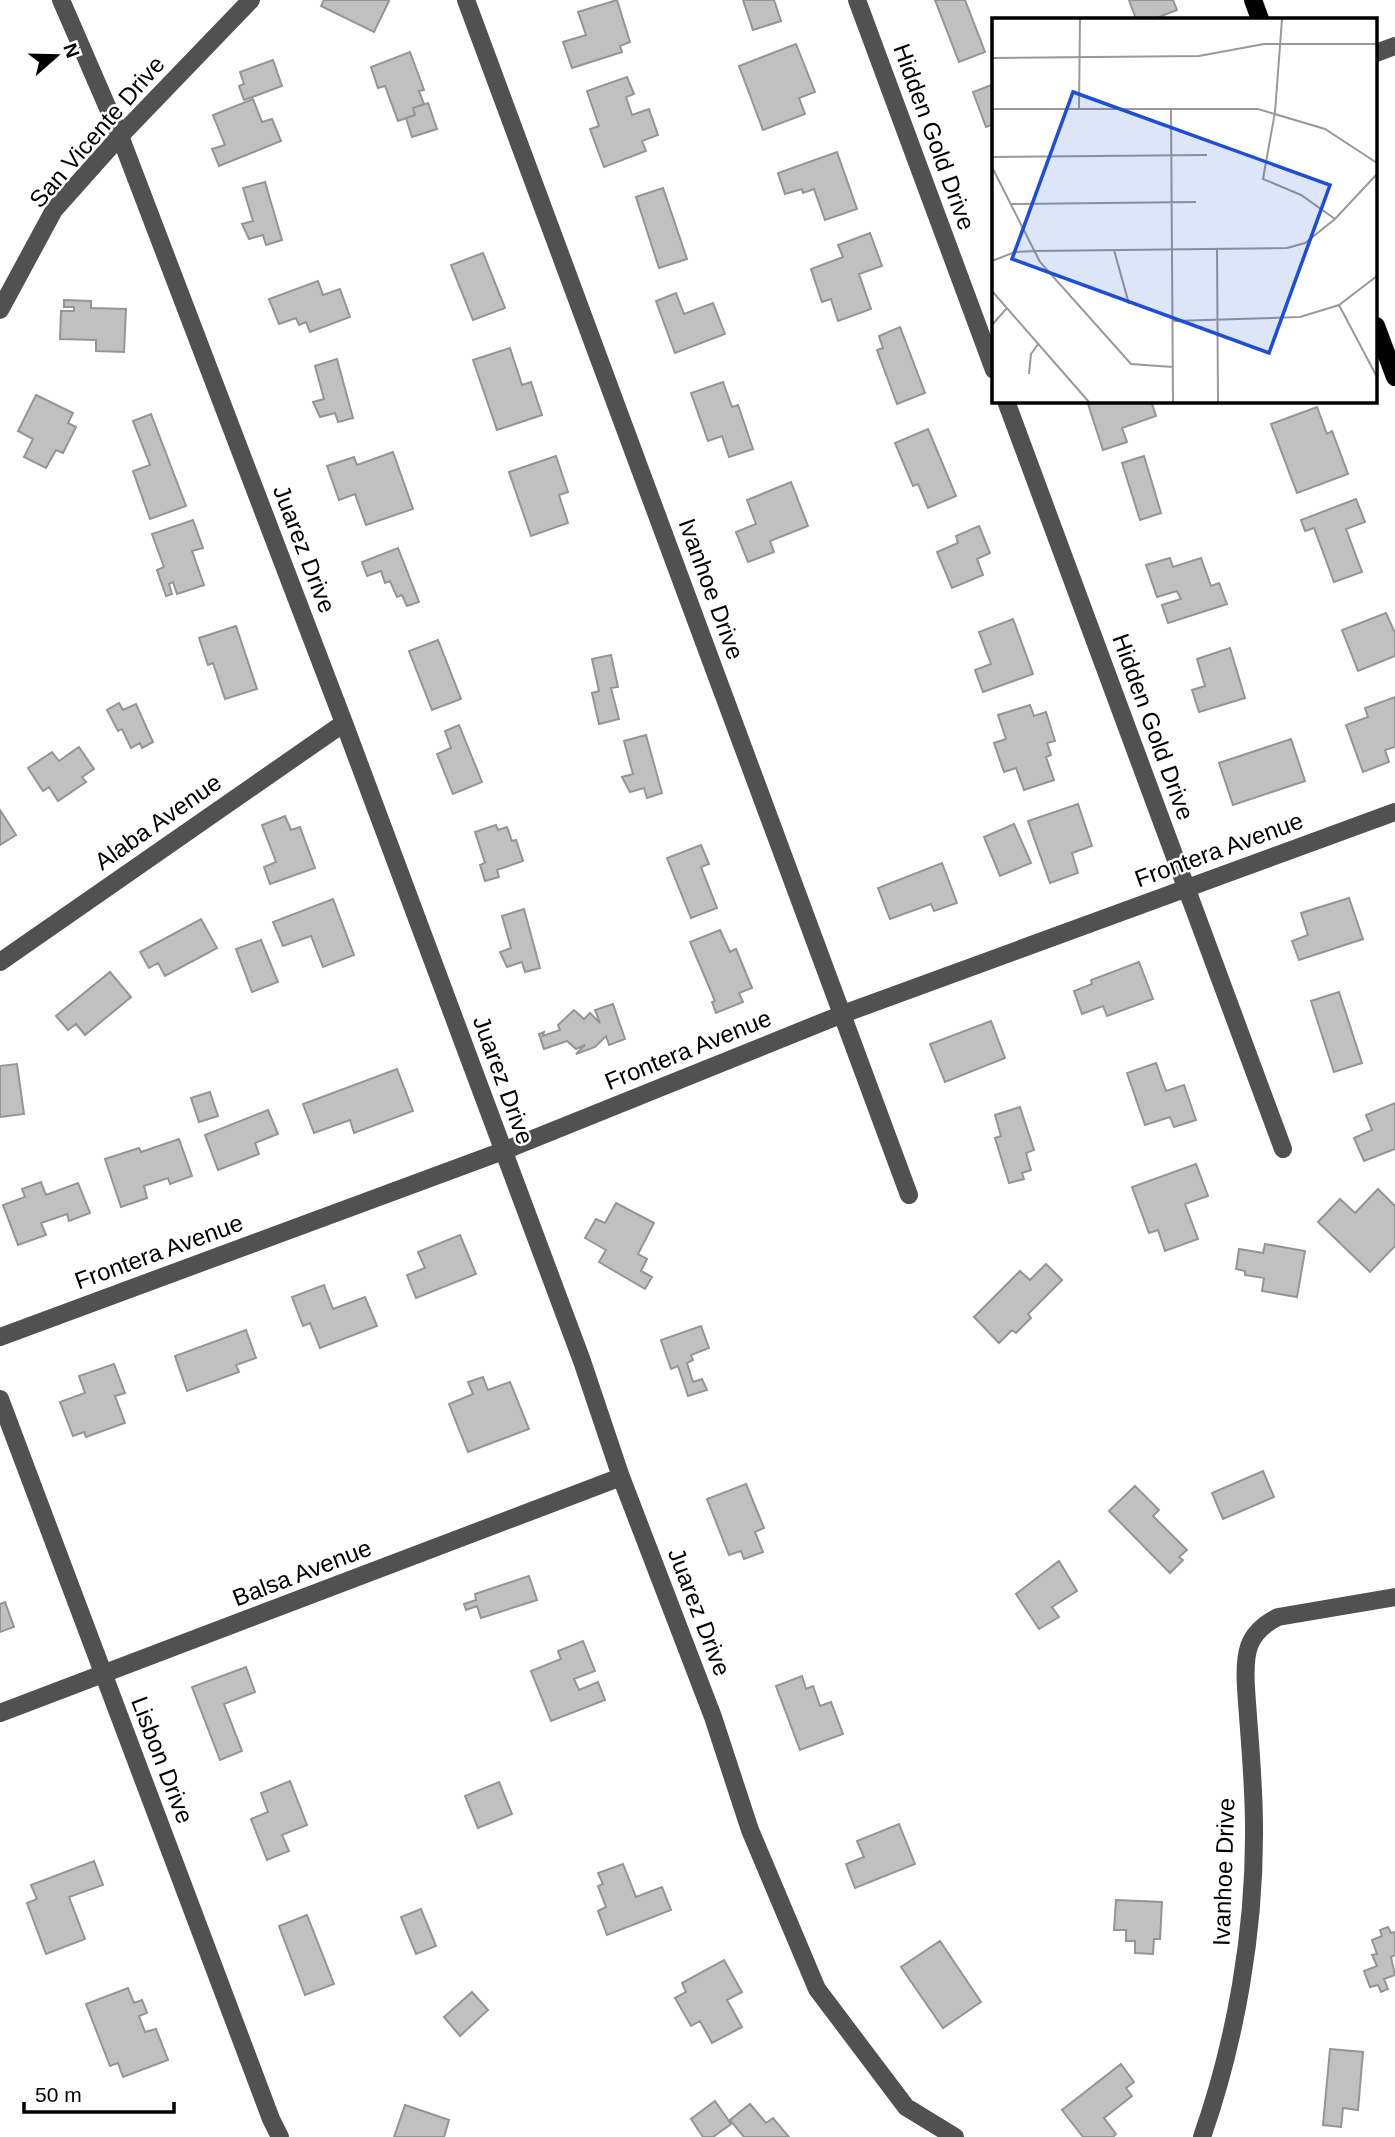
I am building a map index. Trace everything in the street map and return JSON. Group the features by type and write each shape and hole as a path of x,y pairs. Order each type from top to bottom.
{"main road":[{"path":"1253,0 1260,18"},
{"path":"1378,331 1395,377"}],"street":[{"name":"Juarez Drive","path":"61,0 120,136 344,723 582,1361 621,1477 713,1717 750,1830 817,1989 906,2107 955,2137"},
{"name":"San Vicente Drive","path":"0,310 54,210 120,136 251,0"},
{"name":"Ivanhoe Drive","path":"466,0 909,1195"},
{"name":"Hidden Gold Drive","path":"856,0 992,365"},
{"path":"1378,52 1395,46"},
{"name":"Hidden Gold Drive","path":"1006,402 1283,1149"},
{"name":"Alaba Avenue","path":"0,962 344,723"},
{"name":"Frontera Avenue","path":"0,1337 503,1151 843,1014 1395,813"},
{"name":"Lisbon Drive","path":"0,1399 280,2137"},
{"name":"Balsa Avenue","path":"0,1713 621,1477"},
{"name":"Ivanhoe Drive","path":"1202,2137 1217,2095 1247,1951 1254,1828 1245,1675 1250,1639 1262,1625 1278,1616 1395,1597"}],"building":[{"path":"324,0 389,1 374,32 321,6"},
{"path":"617,0 630,42 620,46 622,52 572,68 563,42 586,35 578,12"},
{"path":"743,0 774,0 781,21 753,30"},
{"path":"935,0 965,0 985,52 959,62"},
{"path":"1129,0 1173,0 1177,10 1157,18 1136,18"},
{"path":"796,44 815,92 799,98 805,114 763,130 739,66"},
{"path":"410,52 424,90 419,91 424,104 413,108 415,115 398,121 385,86 378,88 371,67"},
{"path":"273,60 282,86 244,100 239,86 244,84 240,72"},
{"path":"627,77 634,94 626,97 632,115 649,109 658,135 642,141 646,151 604,167 590,129 599,126 587,91"},
{"path":"992,85 992,125 986,127 973,92"},
{"path":"253,99 262,122 272,119 281,141 219,166 212,149 225,145 213,115"},
{"path":"428,103 437,129 412,137 406,118 415,115 413,108"},
{"path":"837,152 857,209 825,220 814,189 785,194 778,173"},
{"path":"265,182 282,240 266,245 263,235 249,239 242,224 253,221 243,188"},
{"path":"663,188 687,259 659,268 636,197"},
{"path":"870,233 882,266 859,274 871,309 838,321 831,299 822,302 811,269 843,257 838,245"},
{"path":"483,253 505,308 473,320 451,265"},
{"path":"318,281 323,295 340,289 350,317 310,332 306,322 299,325 296,318 279,324 269,299"},
{"path":"676,293 684,314 713,303 725,334 675,353 656,301"},
{"path":"64,300 91,301 91,308 126,309 124,352 96,351 96,340 60,339 61,311 74,311 74,307 64,307"},
{"path":"900,327 925,393 897,404 877,350 883,348 879,336"},
{"path":"510,348 522,385 531,382 542,415 497,430 473,360"},
{"path":"337,359 353,418 338,422 335,413 320,417 313,402 324,399 315,366"},
{"path":"723,382 732,407 738,405 753,449 729,457 722,436 708,441 691,393"},
{"path":"36,395 73,413 68,423 76,427 63,453 56,450 46,468 24,457 33,439 18,431"},
{"path":"1087,402 1151,402 1156,416 1122,428 1127,442 1103,450"},
{"path":"1317,407 1327,434 1332,431 1348,474 1297,493 1271,424"},
{"path":"151,414 186,506 150,519 133,471 150,465 133,421"},
{"path":"928,429 956,496 928,508 918,484 913,486 895,443"},
{"path":"393,452 413,509 366,525 355,494 339,500 327,466 354,457 357,465"},
{"path":"556,456 568,492 559,495 568,523 531,536 509,472"},
{"path":"1144,456 1161,513 1140,520 1122,463"},
{"path":"791,482 808,526 770,541 774,552 748,562 736,532 756,524 747,500"},
{"path":"1356,499 1365,522 1346,529 1362,572 1334,582 1314,528 1305,531 1301,520"},
{"path":"193,520 203,548 192,551 204,585 177,594 173,582 169,584 172,594 166,596 157,570 164,567 152,534"},
{"path":"979,526 990,553 977,559 983,575 952,588 937,552 958,543 956,536"},
{"path":"398,548 419,602 407,606 402,595 397,597 390,581 385,583 381,571 367,576 362,562"},
{"path":"1170,558 1173,567 1201,558 1211,586 1219,583 1227,604 1168,623 1162,605 1181,599 1177,591 1157,597 1146,565"},
{"path":"1386,613 1395,633 1395,656 1358,671 1342,630"},
{"path":"1013,619 1033,674 983,692 975,670 991,664 979,632"},
{"path":"236,626 257,689 225,699 213,663 208,665 199,638"},
{"path":"438,640 461,699 432,710 409,651"},
{"path":"1230,648 1245,698 1199,712 1192,690 1205,686 1197,659"},
{"path":"611,655 618,687 611,688 619,719 599,724 592,693 599,691 592,659"},
{"path":"1395,697 1395,747 1385,750 1389,762 1363,772 1346,725 1368,717 1365,708"},
{"path":"119,703 123,710 136,704 153,742 142,748 140,743 131,748 122,729 118,731 107,710"},
{"path":"1030,705 1034,716 1046,712 1055,741 1047,743 1051,755 1046,757 1054,780 1024,790 1016,768 1004,772 994,743 1006,739 998,715"},
{"path":"459,725 482,782 453,794 437,754 451,748 445,731"},
{"path":"646,735 662,793 647,798 644,788 630,792 622,777 633,774 624,741"},
{"path":"1291,739 1305,781 1233,805 1219,763"},
{"path":"79,747 94,769 82,777 86,782 58,801 49,787 43,791 28,768 52,752 59,761"},
{"path":"1078,804 1092,846 1072,853 1078,873 1050,883 1028,821"},
{"path":"0,810 16,835 0,845"},
{"path":"285,816 291,830 300,827 315,868 270,884 264,867 276,862 262,825"},
{"path":"1014,824 1031,863 1000,876 984,837"},
{"path":"496,825 498,830 507,827 512,841 516,840 523,861 497,870 499,877 485,881 480,865 485,863 475,832"},
{"path":"701,845 709,864 701,867 717,908 691,918 667,858"},
{"path":"942,863 957,903 934,911 931,904 890,919 878,888"},
{"path":"1349,898 1363,939 1299,960 1292,941 1308,935 1301,913"},
{"path":"333,899 354,955 323,967 311,936 283,946 273,922"},
{"path":"524,909 540,968 525,972 522,962 507,967 500,952 511,948 502,916"},
{"path":"201,919 217,948 165,976 158,963 149,968 140,952"},
{"path":"720,930 730,952 736,949 752,988 739,993 743,1002 716,1013 712,1002 715,1001 690,942"},
{"path":"261,940 278,982 252,992 236,949"},
{"path":"1139,962 1153,999 1107,1016 1103,1006 1082,1014 1074,991 1092,984 1091,980"},
{"path":"110,972 131,997 85,1035 76,1024 68,1030 56,1016"},
{"path":"1339,992 1362,1063 1334,1072 1311,1001"},
{"path":"613,1004 625,1039 609,1045 606,1036 595,1047 576,1054 585,1045 576,1049 567,1041 544,1049 539,1034 544,1032 543,1036 560,1030 558,1025 574,1010 584,1019 590,1013 600,1023 595,1010"},
{"path":"991,1021 1005,1058 945,1082 930,1044"},
{"path":"1156,1063 1166,1091 1184,1085 1196,1120 1174,1127 1170,1117 1145,1125 1127,1073"},
{"path":"17,1064 24,1114 0,1117 0,1066"},
{"path":"397,1069 413,1111 354,1133 350,1120 314,1133 303,1104"},
{"path":"210,1092 218,1116 199,1122 191,1098"},
{"path":"1395,1103 1395,1149 1364,1161 1354,1138 1372,1130 1366,1115"},
{"path":"1020,1107 1034,1150 1026,1153 1031,1170 1022,1173 1024,1179 1009,1183 995,1138 1001,1136 995,1115"},
{"path":"268,1110 278,1134 255,1143 259,1154 218,1170 205,1135"},
{"path":"179,1139 192,1176 170,1184 168,1178 144,1186 147,1198 121,1207 105,1159 139,1148 141,1152"},
{"path":"1196,1164 1208,1196 1185,1204 1198,1239 1165,1251 1158,1230 1149,1233 1132,1187"},
{"path":"41,1182 46,1195 78,1183 90,1213 69,1221 67,1214 41,1223 46,1235 18,1245 3,1205 25,1197 22,1189"},
{"path":"1378,1189 1395,1206 1395,1246 1370,1272 1318,1222 1340,1199 1355,1213"},
{"path":"616,1203 654,1223 638,1254 647,1259 641,1271 652,1277 645,1289 599,1262 606,1250 585,1238 596,1219 605,1223"},
{"path":"460,1235 476,1274 416,1298 407,1275 425,1268 418,1252"},
{"path":"1265,1244 1305,1251 1297,1297 1262,1291 1264,1278 1245,1275 1245,1271 1236,1269 1239,1249 1263,1253"},
{"path":"1046,1264 1062,1280 1028,1314 1031,1318 1016,1333 1012,1330 999,1343 974,1317 1020,1271 1030,1280"},
{"path":"324,1285 333,1309 365,1297 377,1326 320,1348 310,1323 303,1326 292,1297"},
{"path":"701,1326 709,1348 691,1355 693,1360 687,1363 693,1382 702,1379 707,1390 688,1396 678,1366 671,1369 661,1340"},
{"path":"246,1330 256,1358 236,1365 239,1372 187,1391 175,1356"},
{"path":"114,1364 125,1393 115,1396 125,1423 86,1437 84,1432 73,1436 60,1402 85,1393 79,1376"},
{"path":"483,1377 488,1390 510,1382 529,1429 468,1452 449,1404 473,1394 468,1382"},
{"path":"1263,1471 1274,1497 1223,1519 1212,1493"},
{"path":"746,1484 764,1528 755,1532 763,1552 744,1559 741,1551 729,1555 707,1499"},
{"path":"1135,1486 1159,1510 1153,1516 1187,1550 1179,1557 1183,1560 1170,1573 1109,1511"},
{"path":"1059,1561 1077,1591 1052,1607 1059,1617 1039,1629 1016,1594"},
{"path":"529,1576 537,1600 481,1618 477,1606 466,1610 464,1604 476,1600 475,1594"},
{"path":"5,1602 14,1627 0,1632 0,1604"},
{"path":"583,1641 595,1671 574,1679 579,1690 598,1682 605,1700 551,1721 531,1671 561,1659 558,1651"},
{"path":"246,1667 255,1692 224,1704 242,1751 220,1760 192,1687"},
{"path":"802,1676 806,1689 813,1686 820,1706 831,1702 843,1734 800,1750 776,1686"},
{"path":"290,1781 307,1825 282,1835 289,1851 267,1860 251,1819 268,1812 261,1793"},
{"path":"499,1782 512,1814 478,1828 465,1796"},
{"path":"899,1824 915,1864 855,1888 846,1864 864,1857 857,1841"},
{"path":"94,1861 103,1885 69,1897 85,1939 46,1954 27,1903 37,1899 31,1885"},
{"path":"623,1864 636,1897 662,1887 671,1910 607,1935 598,1911 606,1907 598,1886 603,1884 598,1873"},
{"path":"1116,1900 1162,1902 1160,1939 1154,1939 1153,1954 1135,1953 1135,1941 1126,1941 1126,1930 1114,1930"},
{"path":"421,1909 436,1946 416,1954 401,1917"},
{"path":"307,1915 334,1984 305,1995 279,1926"},
{"path":"1388,1927 1391,1933 1395,1932 1395,1955 1391,1957 1395,1975 1384,1979 1388,1989 1381,1992 1378,1985 1370,1987 1364,1971 1377,1966 1372,1955 1377,1954 1372,1940 1382,1936 1380,1930"},
{"path":"940,1941 981,2002 943,2028 901,1967"},
{"path":"724,1960 742,1992 727,2000 742,2027 712,2043 700,2021 691,2026 675,1998 686,1992 682,1983"},
{"path":"128,1988 134,2003 142,2000 147,2013 139,2016 145,2032 156,2029 168,2060 123,2077 118,2063 110,2066 86,2004"},
{"path":"472,1992 488,2010 460,2036 444,2017"},
{"path":"1330,2049 1363,2052 1358,2110 1343,2108 1341,2127 1323,2125"},
{"path":"1121,2064 1134,2082 1126,2088 1132,2096 1104,2118 1116,2134 1113,2137 1083,2137 1062,2110"},
{"path":"715,2101 731,2124 713,2137 703,2137 691,2119"},
{"path":"750,2104 766,2123 773,2118 789,2137 744,2137 730,2120"},
{"path":"405,2105 449,2120 444,2137 394,2137"}]}
